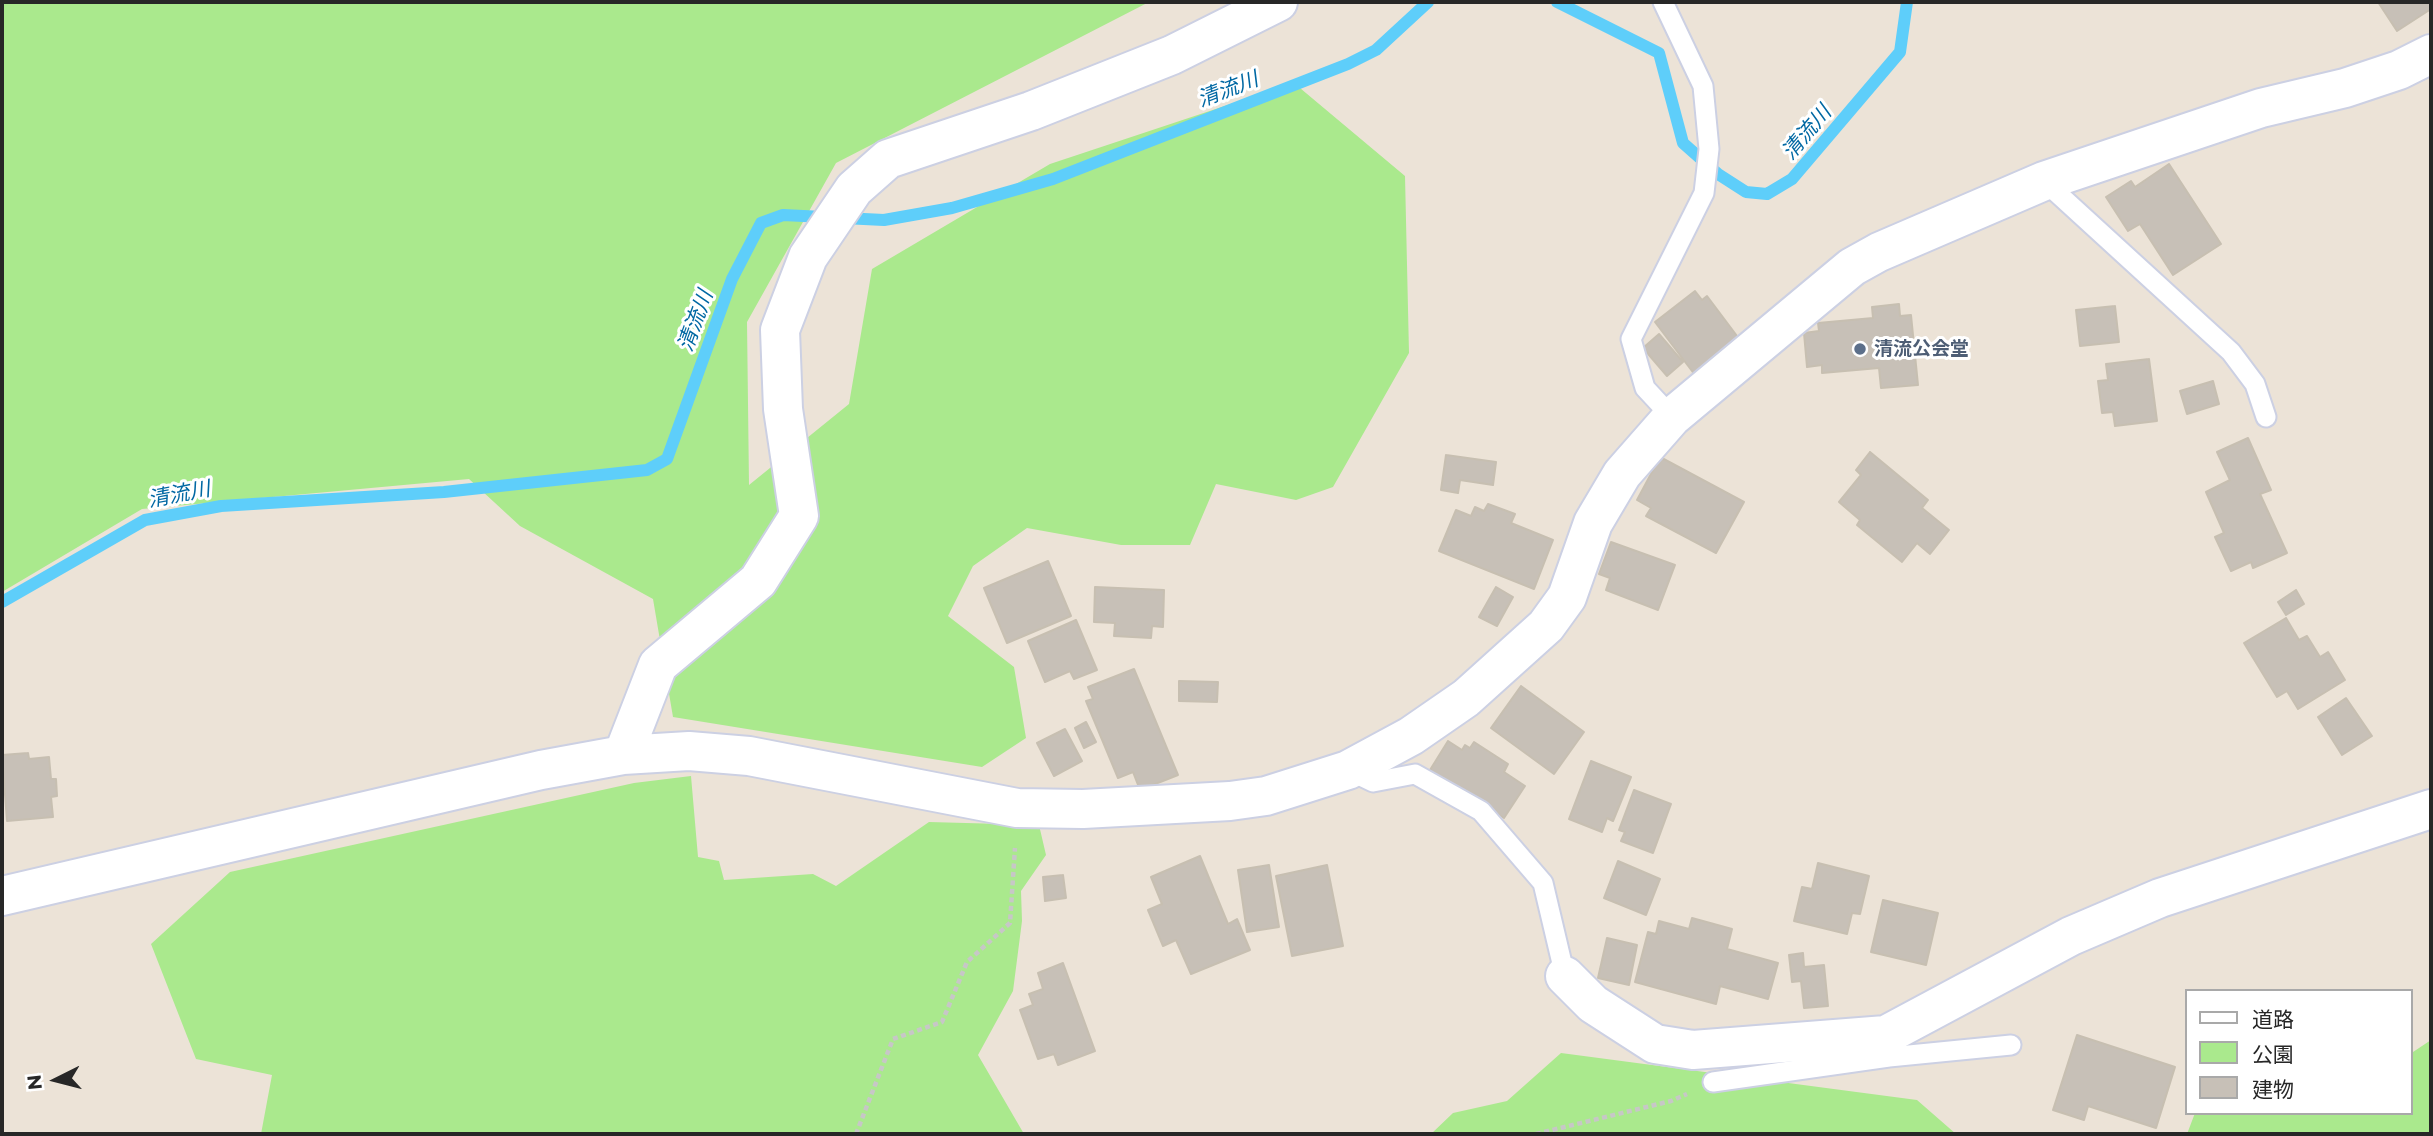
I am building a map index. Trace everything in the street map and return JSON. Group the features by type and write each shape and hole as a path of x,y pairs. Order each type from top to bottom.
{"street":[{"path":"622,755 658,664 758,581 799,516 783,409 780,330 808,257 854,189 888,159 1031,111 1159,61 1279,2"},
{"path":"2,896 541,770 622,755 689,751 749,756 1017,808 1083,809 1230,802 1266,796 1348,770 1411,736 1466,698 1546,626 1567,597 1593,523 1622,474 1672,417 1852,267 1879,252 2044,181 2260,108 2345,88 2399,70 2431,54"},
{"path":"1566,976 1593,1004 1655,1044 1693,1050 1887,1046 2071,936 2160,898 2431,809"}],"lane":[{"path":"1663,2 1703,86 1709,149 1704,193 1631,339 1645,388 1672,417"},
{"path":"2044,181 2231,352 2255,384 2266,417"},
{"path":"1348,770 1373,782 1415,774 1481,811 1543,883 1566,976"},
{"path":"1713,1082 1887,1046 2011,1045"}],"path":[{"path":"856,1134 892,1039 942,1022 967,962 1010,923 1017,808"},
{"path":"1536,1134 1671,1101 1713,1082"}],"green space":[{"path":"2,2 1149,2 836,163 747,322 749,485 849,404 872,269 1050,164 1294,83 1405,176 1409,353 1333,487 1296,500 1216,484 1190,545 1121,545 1027,528 973,566 948,616 1014,667 1026,738 982,767 673,717 653,599 520,526 469,479 142,509 2,592"},
{"path":"691,776 698,857 719,861 724,880 813,874 836,886 929,822 1039,825 1046,855 1021,891 1022,921 1013,991 978,1055 1024,1134 261,1134 272,1075 196,1059 151,944 230,872 634,783"},
{"path":"2431,1040 2431,1134 2187,1134 2194,1115 2412,1115 2412,1053"},
{"path":"1561,1053 1917,1100 1956,1134 1431,1134 1453,1113 1507,1101"}],"building":[{"path":"2378,2 2431,2 2431,9 2397,31"},
{"path":"2169,164 2221,244 2173,275 2140,224 2128,231 2106,197 2131,181 2135,187"},
{"path":"1695,291 1702,300 1707,296 1740,340 1695,375 1655,322"},
{"name":"清流公会堂","path":"1899,304 1900,316 1911,315 1918,385 1881,388 1879,368 1822,373 1822,365 1807,367 1804,333 1819,331 1818,323 1873,318 1872,307"},
{"path":"2115,306 2119,342 2080,346 2076,310"},
{"path":"1659,334 1683,362 1667,376 1643,348"},
{"path":"2149,359 2157,421 2115,426 2113,412 2102,413 2098,381 2108,380 2106,364"},
{"path":"2213,381 2219,404 2187,414 2180,391"},
{"path":"2248,438 2271,490 2260,494 2287,553 2253,568 2251,562 2231,571 2215,537 2224,533 2206,492 2230,480 2217,452"},
{"path":"1870,452 1928,500 1922,508 1949,530 1930,554 1917,543 1902,562 1857,525 1860,520 1839,502 1861,475 1856,470"},
{"path":"1446,455 1496,462 1493,485 1460,480 1458,493 1441,490"},
{"path":"1660,457 1744,502 1716,553 1646,516 1651,508 1637,500"},
{"path":"1488,504 1515,514 1511,523 1553,540 1534,589 1439,551 1456,510 1471,516 1475,507 1484,511"},
{"path":"1611,542 1675,565 1658,610 1606,590 1610,578 1599,574"},
{"path":"1048,561 1071,616 1007,643 984,588"},
{"path":"1095,587 1164,590 1163,627 1152,626 1151,638 1114,636 1115,623 1094,622"},
{"path":"1496,587 1513,597 1497,626 1479,617"},
{"path":"2296,590 2304,604 2286,615 2278,602"},
{"path":"2286,618 2299,640 2307,636 2320,657 2328,652 2345,680 2298,709 2287,691 2277,697 2244,643"},
{"path":"1076,620 1097,670 1074,679 1070,671 1045,682 1028,641"},
{"path":"1134,669 1178,775 1140,790 1133,772 1118,778 1086,701 1093,699 1088,687"},
{"path":"1179,681 1218,682 1217,702 1179,701"},
{"path":"1521,686 1584,732 1554,774 1491,728"},
{"path":"2346,698 2372,736 2342,755 2318,717"},
{"path":"1086,722 1096,742 1084,748 1075,728"},
{"path":"1065,729 1082,761 1054,776 1037,743"},
{"path":"1448,741 1462,750 1465,745 1470,748 1474,742 1508,764 1504,772 1525,786 1504,818 1430,770"},
{"path":"28,753 29,759 49,757 51,779 56,779 57,796 51,797 53,817 7,821 2,755"},
{"path":"1591,761 1631,777 1613,821 1607,818 1602,832 1569,819"},
{"path":"1634,790 1671,804 1653,853 1621,841 1625,832 1619,830"},
{"path":"1200,856 1228,924 1237,919 1250,950 1191,974 1176,940 1163,946 1148,910 1162,904 1151,877"},
{"path":"1618,861 1660,879 1646,915 1604,898"},
{"path":"1818,863 1869,876 1860,914 1852,913 1847,934 1794,921 1802,887 1812,889"},
{"path":"1269,865 1279,927 1247,932 1238,870"},
{"path":"1327,865 1343,946 1292,956 1276,876"},
{"path":"1063,875 1066,898 1045,901 1043,877"},
{"path":"1883,900 1938,913 1926,965 1871,952"},
{"path":"1692,918 1732,929 1727,949 1778,963 1768,999 1720,986 1716,1004 1635,982 1648,932 1656,934 1659,921 1689,929"},
{"path":"1607,938 1637,945 1629,985 1598,978"},
{"path":"1803,953 1804,967 1824,965 1828,1006 1804,1008 1801,981 1792,982 1789,955"},
{"path":"1063,963 1095,1051 1058,1065 1054,1054 1038,1059 1020,1010 1033,1005 1029,994 1043,989 1038,973"},
{"path":"2077,1035 2175,1067 2156,1128 2088,1106 2084,1120 2053,1110"}],"waterway":[{"name":"清流川","path":"2,602 145,520 221,506 444,492 647,470 667,459 732,279 761,223 783,215 884,220 952,208 1053,179 1348,64 1376,50 1428,2"},
{"name":"清流川","path":"1557,2 1659,53 1683,143 1718,174 1746,192 1767,194 1792,179 1900,52 1907,2"}],"place":[{"name":"清流公会堂","path":"1860,349"}]}
